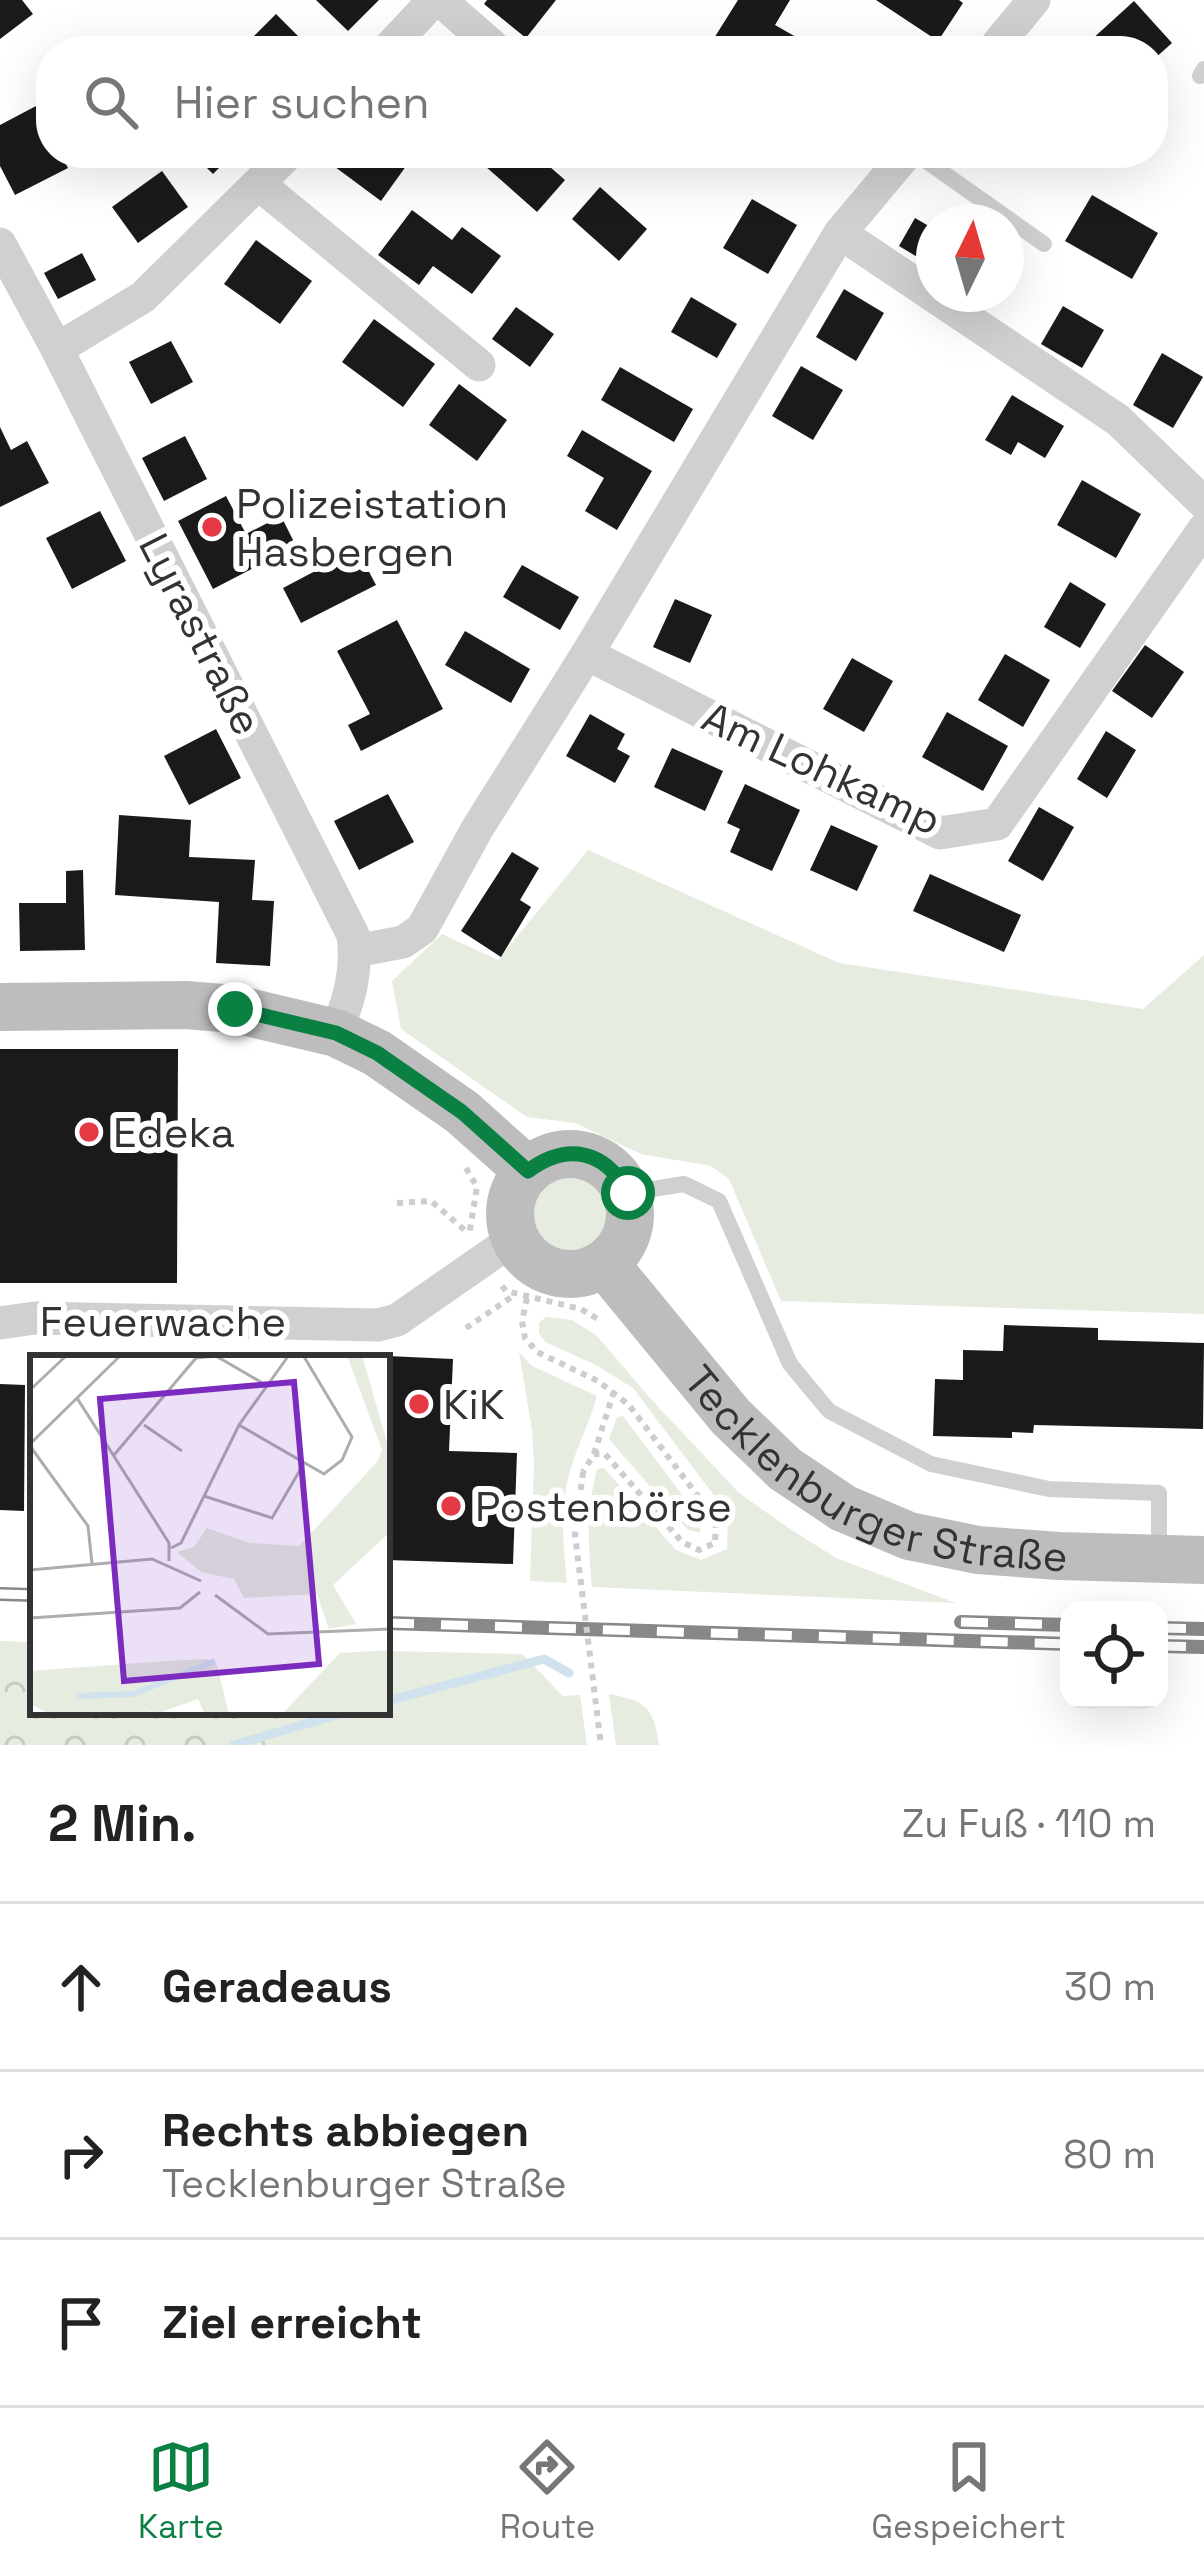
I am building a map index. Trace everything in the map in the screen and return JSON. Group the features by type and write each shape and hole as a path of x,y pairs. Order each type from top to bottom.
{"street":[{"path":"401,36 437,0 480,36"},
{"path":"1004,36 1032,1"},
{"path":"57,349 142,297 275,168"},
{"path":"336,1033 352,987 355,951 404,942 422,929 477,829 841,233 898,168"},
{"path":"260,184 479,365"},
{"path":"841,233 1118,420 1204,503"},
{"name":"Lyrastraße","path":"0,244 346,919 355,951"},
{"name":"Am Lohkamp","path":"587,654 940,832 997,824 1204,530"},
{"path":"0,1007 186,1005 336,1033 377,1053 462,1112 528,1171"},
{"path":"584,1155 603,1162 628,1193 632,1213 619,1250 586,1273 547,1270 488,1243 511,1226 516,1186 544,1159 584,1155"},
{"name":"Feuerwache","path":"0,1323 35,1318 378,1325 397,1319 488,1243"},
{"name":"Tecklenburger Straße","path":"605,1264 731,1417 785,1469 843,1508 909,1536 977,1550 1181,1559"}],"lane":[{"path":"932,168 1044,244"},
{"path":"628,1193 684,1184 719,1201 790,1364 829,1411 931,1465 1049,1489 1159,1493 1181,1559"}],"path":[{"path":"458,1153 477,1187 488,1243 506,1291 527,1297 522,1321 525,1338 537,1352 614,1391 628,1405 716,1520 715,1543 699,1550 682,1542 604,1454 594,1454"},
{"path":"397,1203 430,1201 488,1243"},
{"path":"466,1328 516,1294"},
{"path":"601,1745 575,1535 583,1472 594,1454 614,1391"}],"green space":[{"path":"588,850 839,963 1143,1009 1204,955 1204,1314 781,1301 729,1179 711,1166 641,1154 575,1123 527,1117 401,1029 392,981 442,934 498,960"},
{"path":"570,1178 600,1190 612,1220 600,1250 570,1262 540,1250 528,1220 540,1190"},
{"path":"546,1317 572,1320 597,1336 739,1493 787,1527 836,1558 956,1603 592,1587 589,1528 597,1469 604,1468 676,1550 701,1560 727,1549 728,1514 633,1388 545,1342 539,1323"},
{"path":"519,1352 532,1366 597,1396 567,1482 563,1539 567,1583 530,1581 534,1465"},
{"path":"623,1416 701,1520 700,1533 688,1530 609,1439 617,1417"},
{"path":"0,1641 30,1642 30,1715 288,1715 276,1742 265,1745 0,1745"},
{"path":"390,1651 522,1654 563,1696 580,1695 587,1745 265,1745 276,1741 288,1715 390,1715"},
{"path":"609,1694 646,1708 659,1745 616,1745"}],"building":[{"path":"0,0 22,0 33,14 0,39"},
{"path":"316,0 379,0 348,31"},
{"path":"487,0 556,0 528,36 484,4"},
{"path":"738,0 790,0 775,25 794,36 715,36"},
{"path":"876,0 963,3 941,36 930,36"},
{"path":"1134,1 1166,36 1096,36"},
{"path":"276,14 298,36 254,36"},
{"path":"36,106 36,168 68,168 15,195 0,166 0,125"},
{"path":"336,168 405,168 381,201"},
{"path":"487,168 551,168 565,180 537,212"},
{"path":"162,171 188,207 138,243 112,207"},
{"path":"600,187 647,229 619,261 572,219"},
{"path":"1092,195 1158,233 1132,279 1065,241"},
{"path":"752,199 797,225 768,274 723,248"},
{"path":"412,210 452,240 462,227 501,256 472,294 433,266 419,285 378,255"},
{"path":"915,218 916,219 916,256 899,246"},
{"path":"256,240 312,281 280,324 224,284"},
{"path":"82,253 96,280 58,299 44,273"},
{"path":"844,289 884,313 856,361 816,337"},
{"path":"691,297 737,324 717,358 671,332"},
{"path":"1063,306 1104,330 1082,368 1041,344"},
{"path":"516,307 554,334 530,367 492,339"},
{"path":"374,319 435,364 403,407 342,362"},
{"path":"171,341 193,382 151,404 129,362"},
{"path":"1162,353 1203,377 1173,428 1133,405"},
{"path":"801,366 843,390 813,440 772,416"},
{"path":"620,367 693,409 674,442 601,400"},
{"path":"459,384 507,420 477,461 429,425"},
{"path":"1012,395 1064,426 1045,458 1018,442 1011,455 985,440"},
{"path":"0,427 11,450 27,441 49,483 0,507"},
{"path":"582,430 652,471 617,530 585,511 604,478 567,456"},
{"path":"185,436 207,479 164,501 142,458"},
{"path":"1082,480 1141,514 1116,558 1057,525"},
{"path":"226,496 246,534 281,516 296,546 213,589 178,521"},
{"path":"100,511 126,561 72,589 46,538"},
{"path":"357,549 376,585 301,623 283,588"},
{"path":"522,565 579,597 560,630 503,597"},
{"path":"1070,582 1106,604 1080,648 1044,627"},
{"path":"675,599 712,615 690,663 653,647"},
{"path":"397,620 443,709 361,751 348,725 370,714 337,651"},
{"path":"465,631 530,669 511,703 445,665"},
{"path":"1145,645 1184,672 1152,718 1112,691"},
{"path":"1005,654 1050,680 1023,727 978,700"},
{"path":"852,658 893,681 864,732 823,709"},
{"path":"947,712 1008,746 983,791 922,757"},
{"path":"590,714 625,734 617,749 630,756 615,783 566,756"},
{"path":"216,729 241,778 189,805 164,756"},
{"path":"1106,731 1136,750 1107,798 1077,779"},
{"path":"672,748 723,771 705,811 654,787"},
{"path":"745,784 800,810 772,871 730,852 740,829 727,823"},
{"path":"388,794 414,842 359,870 334,821"},
{"path":"1039,807 1074,827 1043,881 1008,861"},
{"path":"119,815 191,820 189,857 255,860 252,900 274,901 270,966 216,963 219,902 115,895"},
{"path":"831,825 878,846 857,891 810,870"},
{"path":"512,852 539,868 520,900 531,907 501,957 461,931"},
{"path":"83,870 85,950 20,951 19,903 66,903 66,871"},
{"path":"930,874 1021,915 1004,952 913,911"},
{"name":"Edeka","path":"0,1049 178,1049 177,1283 0,1283"},
{"path":"1004,1325 1098,1328 1098,1340 1204,1343 1203,1429 1034,1425 1033,1433 1012,1432 1012,1438 933,1436 935,1379 963,1380 963,1350 1003,1351"},
{"name":"Postenbörse","path":"390,1356 453,1359 449,1451 517,1453 513,1564 390,1560"},
{"path":"0,1384 25,1385 24,1511 0,1510"}],"waterway":[{"path":"390,1700 544,1659 569,1673"},
{"path":"234,1745 336,1715"}],"railway":[{"path":"0,1594 30,1595"},
{"path":"961,1622 1060,1625"},
{"path":"390,1623 1060,1644"},
{"path":"1168,1628 1204,1629"},
{"path":"1168,1646 1204,1647"}],"place":[{"name":"Polizeistation Hasbergen","path":"212,527"},
{"name":"Edeka","path":"89,1132"},
{"name":"KiK","path":"419,1404"},
{"name":"Postenbörse","path":"451,1506"}],"route":[{"path":"235,1009 336,1033 377,1053 462,1112 528,1171 544,1159 584,1155 603,1162 628,1193"}]}
